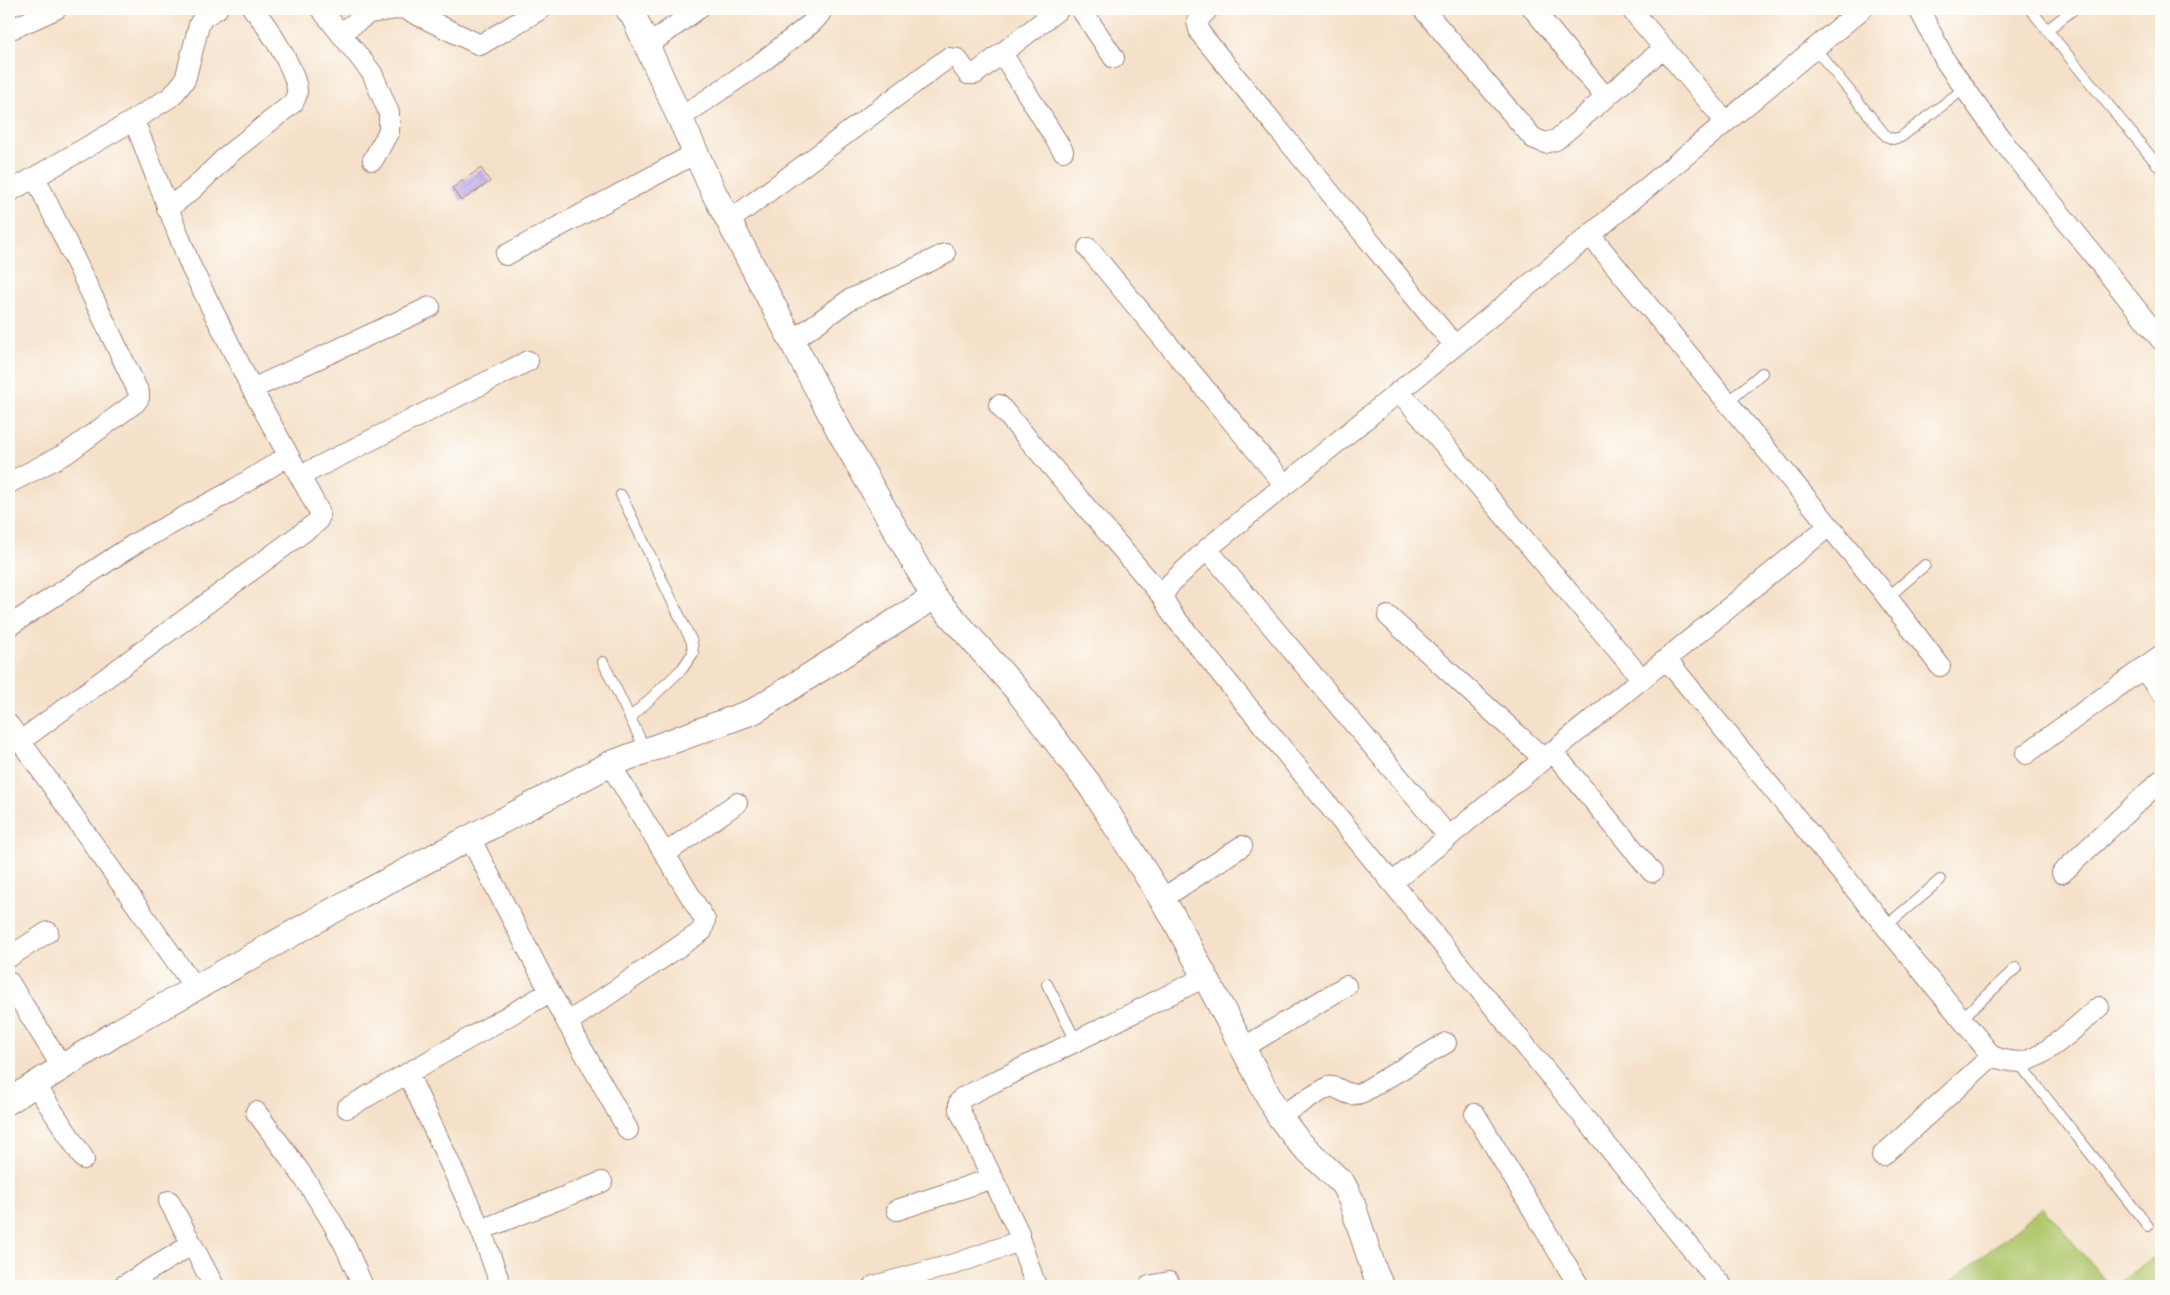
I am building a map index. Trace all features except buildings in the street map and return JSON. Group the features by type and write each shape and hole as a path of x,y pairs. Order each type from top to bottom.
{"street":[{"path":"14,28 56,9"},
{"path":"168,208 193,189 229,154 293,103 296,97 297,90 287,62 272,33 254,9"},
{"path":"321,9 372,73 390,113 389,131 373,160"},
{"path":"341,32 369,13 396,9"},
{"path":"405,9 480,45 541,9"},
{"path":"628,9 634,17 729,221 840,432 934,596 1017,690 1092,788 1162,899 1279,1116 1299,1142 1342,1184 1351,1200 1372,1266 1381,1286"},
{"path":"647,46 698,9"},
{"path":"680,118 762,62 813,22 820,14 821,9"},
{"path":"729,221 948,58 957,59 972,75 1059,9"},
{"path":"1081,9 1114,58"},
{"path":"1208,9 1197,21 1200,33 1455,346"},
{"path":"1423,9 1533,138 1545,143 1556,140 1664,48"},
{"path":"1533,9 1606,98"},
{"path":"1631,9 1726,122"},
{"path":"1162,596 1171,583 1207,549 1862,9"},
{"path":"1919,9 1946,62 2000,139 2161,340"},
{"path":"9,192 134,120 180,89 185,80 199,25 205,12"},
{"path":"1002,53 1063,151"},
{"path":"22,740 316,522 320,516 252,389 191,267 134,120"},
{"path":"506,255 696,153"},
{"path":"9,483 67,453 136,403 139,398 139,393 35,178"},
{"path":"1590,235 1888,598 1940,666"},
{"path":"1088,248 1285,485"},
{"path":"792,341 848,300 944,254"},
{"path":"252,389 430,307"},
{"path":"300,476 528,361"},
{"path":"1399,391 1642,679"},
{"path":"999,405 1162,596 1172,614 1722,1286"},
{"path":"9,626 136,543 230,492 288,456"},
{"path":"1392,883 1829,526"},
{"path":"1207,549 1449,837"},
{"path":"9,1101 121,1030 195,988 361,895 610,764 754,711 934,596"},
{"path":"1388,616 1548,756 1652,872"},
{"path":"2026,754 2161,655"},
{"path":"1666,659 1992,1056 2011,1061 2026,1061 2039,1056 2099,1007"},
{"path":"2143,668 2161,692"},
{"path":"9,725 22,740 195,988"},
{"path":"567,1022 702,931 705,920 610,764"},
{"path":"2062,873 2161,780"},
{"path":"666,854 737,804"},
{"path":"470,838 550,992 628,1130"},
{"path":"1162,899 1242,846"},
{"path":"9,957 48,932"},
{"path":"1036,1286 1019,1238 1019,1233 959,1109 958,1102 962,1098 1205,977"},
{"path":"9,982 62,1067"},
{"path":"1242,1048 1346,986"},
{"path":"347,1108 550,992"},
{"path":"1279,1116 1328,1087 1332,1086 1351,1095 1363,1092 1446,1042"},
{"path":"1882,1156 1992,1056"},
{"path":"408,1074 481,1230 501,1286"},
{"path":"35,1084 84,1159"},
{"path":"256,1112 291,1159 320,1203 342,1241 363,1286"},
{"path":"1475,1114 1579,1286"},
{"path":"898,1210 993,1178"},
{"path":"481,1230 602,1182"},
{"path":"169,1201 214,1286"},
{"path":"874,1286 958,1262 1014,1243 1019,1238"},
{"path":"123,1286 192,1245"},
{"path":"1149,1286 1169,1282"}],"lane":[{"path":"2030,9 2161,169"},
{"path":"2047,30 2074,9"},
{"path":"1814,47 1886,136 1893,139 1900,137 1965,88"},
{"path":"1727,403 1762,373"},
{"path":"621,496 692,642 693,653 682,670 630,718"},
{"path":"1888,598 1925,565"},
{"path":"602,662 646,751"},
{"path":"1886,926 1940,880"},
{"path":"1961,1019 2016,968"},
{"path":"1046,984 1076,1041"},
{"path":"2018,1061 2148,1226"}],"green space":[{"path":"2043,1207 2110,1286 1946,1286"},
{"path":"2161,1252 2161,1286 2114,1286"}]}
